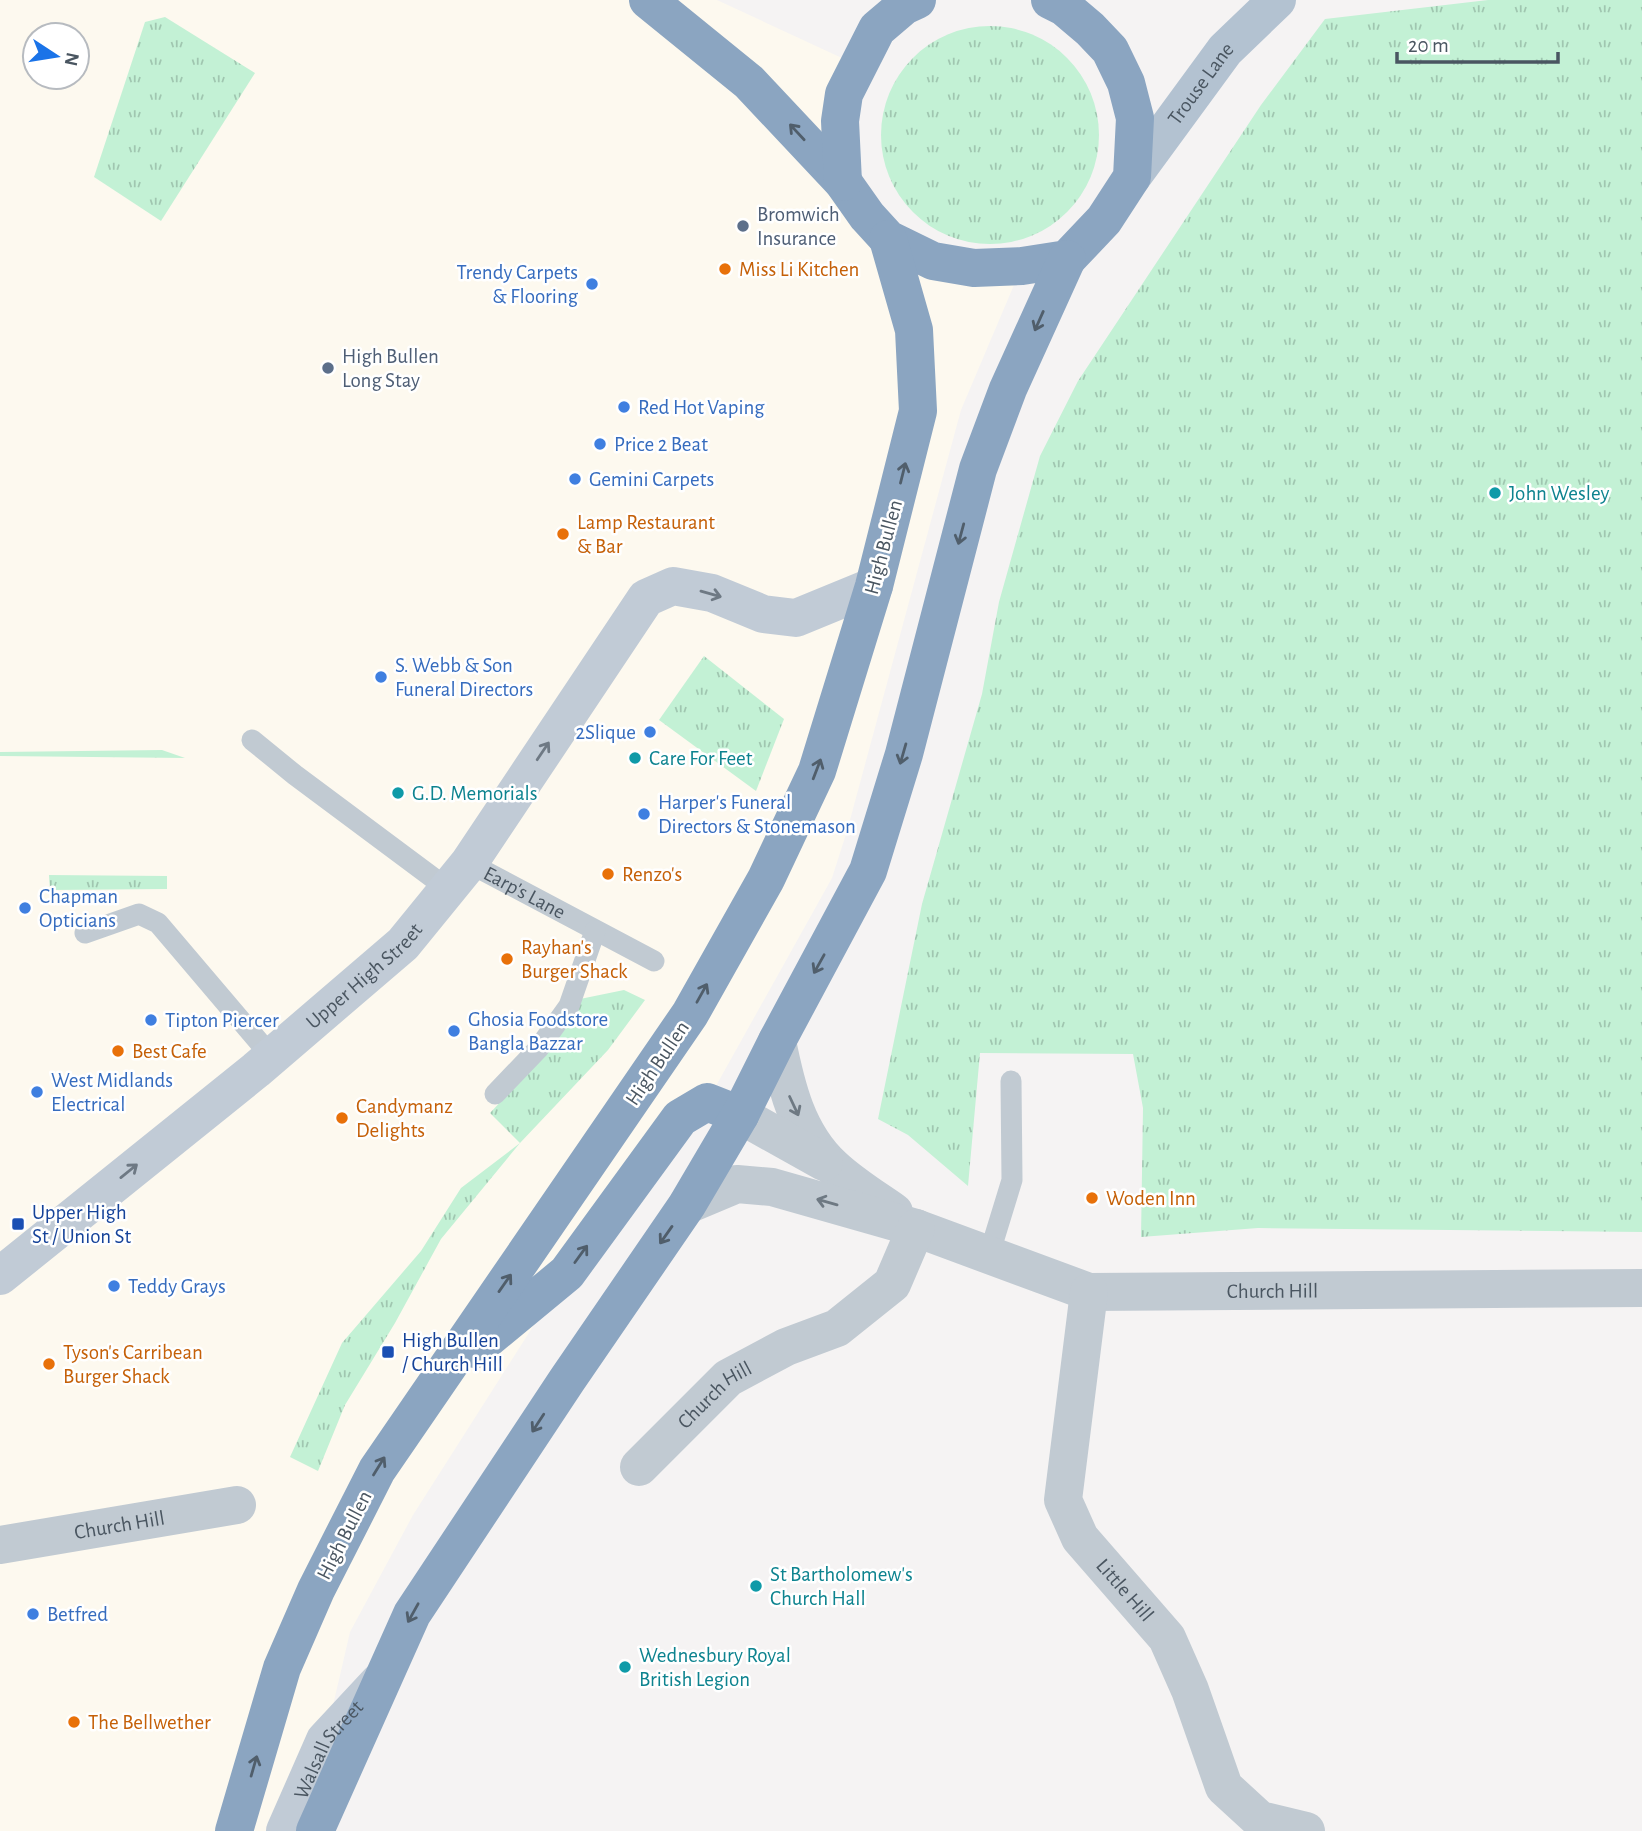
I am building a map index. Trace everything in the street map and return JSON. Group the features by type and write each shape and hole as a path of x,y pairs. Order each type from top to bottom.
{"highway":[{"path":"648,0 749,82 843,182 867,216 888,239 933,261 974,268 1022,266 1067,259"},
{"path":"843,182 840,121 844,94 877,29 904,6 917,0"},
{"path":"315,1831 412,1614 687,1205 740,1115 868,871 904,754 978,469 1008,388 1067,259 1104,220 1132,177 1135,118 1126,83 1110,50 1064,7 1050,0"},
{"name":"High Bullen","path":"234,1831 282,1668 377,1470 690,1014 766,879 817,771 874,586 918,411 914,330 888,239"},
{"path":"438,1379 568,1273 680,1118 707,1102 740,1115"}],"main road":[{"name":"Trouse Lane","path":"1132,177 1224,50 1277,0"}],"street":[{"name":"Upper High Street","path":"0,1276 271,1056 403,944 458,876 646,598 673,586 712,593 764,614 796,618 874,586"},
{"name":"Church Hill","path":"777,1041 787,1091 808,1137 832,1167"},
{"name":"Church Hill","path":"740,1115 832,1167 916,1228"},
{"name":"Church Hill","path":"687,1205 737,1184 772,1187 916,1228 1089,1292 1642,1288"},
{"name":"Church Hill","path":"639,1467 728,1378 786,1348 837,1328 892,1284 916,1228"},
{"name":"Little Hill","path":"1089,1292 1063,1500 1080,1538 1167,1638 1190,1690 1224,1787 1260,1820 1306,1831"},
{"name":"Church Hill","path":"0,1545 237,1505"},
{"name":"Walsall Street","path":"285,1831 325,1740 383,1678"}],"lane":[{"name":"Earp's Lane","path":"252,740 295,775 458,876 596,930 654,961"},
{"path":"85,933 139,914 158,923 271,1056"},
{"path":"495,1094 538,1049 569,1006 596,930"},
{"path":"989,1255 1012,1180 1011,1081"}],"shaded area":[{"path":"0,0 717,0 857,65 843,182 888,239 1022,266 961,410 832,878 707,1102 567,1273 413,1515 350,1632 325,1740 285,1831 0,1831"}],"green space":[{"path":"1488,0 1642,0 1642,1232 1258,1228 1141,1237 1143,1108 1133,1054 980,1053 968,1186 908,1135 878,1119 922,904 982,694 999,602 1040,456 1078,381 1261,105 1325,19"},
{"path":"165,17 255,73 161,221 94,177 145,22"},
{"path":"990,26 1011,28 1032,35 1067,58 1090,93 1097,114 1097,156 1090,177 1067,212 1032,235 1011,242 990,244 969,242 948,235 913,212 890,177 883,156 881,135 883,114 890,93 913,58 948,35 969,28"},
{"path":"704,656 784,719 756,791 659,720"},
{"path":"162,750 185,758 0,756 0,752"},
{"path":"49,875 167,876 167,889 50,890"},
{"path":"624,990 645,1000 608,1050 520,1143 490,1113 549,1050 580,999"},
{"path":"520,1143 441,1239 395,1323 345,1405 318,1471 290,1457 342,1343 421,1251 461,1188"}],"place":[{"name":"Bromwich Insurance","path":"743,226"},
{"name":"Miss Li Kitchen","path":"725,269"},
{"name":"Trendy Carpets & Flooring","path":"592,284"},
{"name":"High Bullen Long Stay","path":"328,368"},
{"name":"Red Hot Vaping","path":"624,407"},
{"name":"Price 2 Beat","path":"600,444"},
{"name":"Gemini Carpets","path":"575,479"},
{"name":"John Wesley","path":"1495,493"},
{"name":"Lamp Restaurant & Bar","path":"563,534"},
{"name":"S. Webb & Son Funeral Directors","path":"381,677"},
{"name":"2Slique","path":"650,732"},
{"name":"Care For Feet","path":"635,758"},
{"name":"G.D. Memorials","path":"398,793"},
{"name":"Harper's Funeral Directors & Stonemason","path":"644,814"},
{"name":"Renzo's","path":"608,874"},
{"name":"Chapman Opticians","path":"25,908"},
{"name":"Rayhan's Burger Shack","path":"507,959"},
{"name":"Tipton Piercer","path":"151,1020"},
{"name":"Ghosia Foodstore Bangla Bazzar","path":"454,1031"},
{"name":"Best Cafe","path":"118,1051"},
{"name":"West Midlands Electrical","path":"37,1092"},
{"name":"Candymanz Delights","path":"342,1118"},
{"name":"Woden Inn","path":"1092,1198"},
{"name":"Upper High St / Union St","path":"18,1224"},
{"name":"Teddy Grays","path":"114,1286"},
{"name":"High Bullen / Church Hill","path":"388,1352"},
{"name":"Tyson's Carribean Burger Shack","path":"49,1364"},
{"name":"St Bartholomew's Church Hall","path":"756,1586"},
{"name":"Betfred","path":"33,1614"},
{"name":"Wednesbury Royal British Legion","path":"625,1667"},
{"name":"The Bellwether","path":"74,1722"}]}
